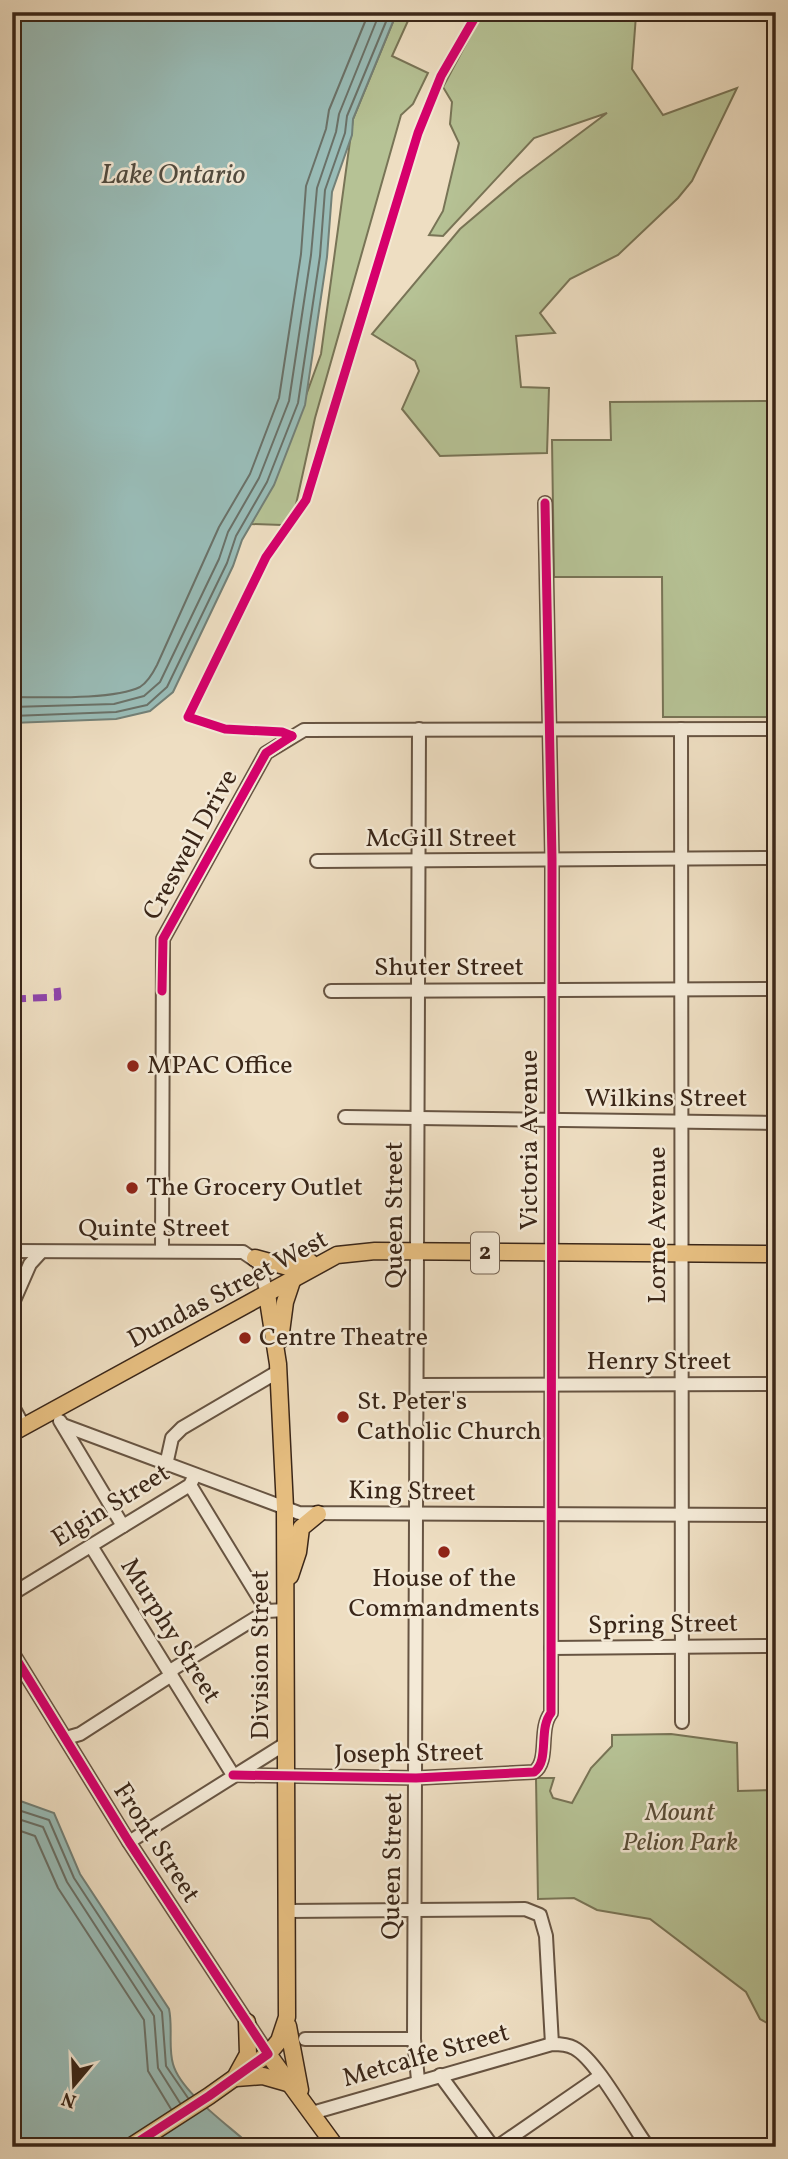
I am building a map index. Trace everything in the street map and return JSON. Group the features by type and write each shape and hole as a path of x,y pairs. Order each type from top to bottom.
{"main road":[{"name":"Dundas Street West","path":"18,1430 59,1418 326,1259 350,1253 776,1254"},
{"path":"255,1258 288,1267 326,1259"},
{"path":"278,1364 284,1307 293,1278"},
{"name":"Division Street","path":"267,1294 278,1364 285,1508 287,2017 279,2041 268,2054"},
{"path":"285,1588 298,1552 301,1528 318,1514"},
{"path":"287,2017 291,2057 308,2106"},
{"path":"234,2079 248,2054 247,2022"},
{"path":"131,2147 268,2054"},
{"name":"Front Street","path":"268,2054 336,2147"},
{"path":"234,2079 264,2076 291,2084"}],"street":[{"name":"Victoria Avenue","path":"534,1772 540,1764 544,1722 551,1713 552,859 545,503"},
{"name":"Queen Street","path":"418,2080 414,2039 419,729"},
{"name":"Lorne Avenue","path":"681,729 682,1721"},
{"name":"Creswell Drive","path":"162,1251 163,939 266,752 304,730 776,729"},
{"name":"McGill Street","path":"317,861 776,858"},
{"name":"Shuter Street","path":"331,991 776,989"},
{"name":"Wilkins Street","path":"345,1117 552,1122 776,1123"},
{"name":"Quinte Street","path":"17,1251 243,1252 255,1258 265,1277 267,1294"},
{"path":"17,1251 22,1286"},
{"path":"12,1305 30,1264 41,1252"},
{"path":"166,1465 172,1438 182,1428 278,1364"},
{"name":"Henry Street","path":"417,1385 776,1384"},
{"path":"12,1405 18,1430"},
{"name":"King Street","path":"59,1418 166,1465 192,1480 285,1508 318,1514 776,1515"},
{"name":"Murphy Street","path":"59,1418 123,1526"},
{"path":"192,1480 267,1611"},
{"name":"Elgin Street","path":"12,1594 192,1480"},
{"name":"Murphy Street","path":"91,1546 233,1775"},
{"path":"66,1738 80,1734 170,1676 173,1669 267,1611 285,1610"},
{"name":"Spring Street","path":"551,1648 776,1646"},
{"name":"Front Street","path":"12,1652 129,1842 268,2054"},
{"path":"129,1842 285,1744"},
{"name":"Joseph Street","path":"233,1775 416,1778 534,1772"},
{"path":"286,1911 525,1909 540,1915 546,1936 552,2043 572,2047 600,2077 648,2147"},
{"path":"304,2039 414,2039"},
{"name":"Metcalfe Street","path":"308,2106 440,2075 552,2043"},
{"path":"440,2075 495,2147 600,2077"}],"green space":[{"path":"397,12 412,12 392,56 428,73 413,104 401,115 315,418 295,509 282,525 251,524 276,478 321,354 353,119"},
{"path":"483,12 632,12 636,15 632,69 663,115 737,88 692,181 678,198 618,255 570,279 540,313 555,333 516,336 521,387 549,388 547,453 440,456 402,409 419,371 415,361 372,334 460,229 519,179 607,113 534,138 443,236 429,235 443,211 459,143 450,124 452,102 443,87"},
{"path":"776,401 776,717 663,717 662,577 554,577 552,440 611,440 610,402"},
{"name":"Mount Pelion Park","path":"671,1734 737,1743 738,1791 776,1790 776,2028 760,2019 746,1992 650,1919 597,1910 574,1898 538,1899 536,1778 554,1778 550,1791 553,1798 572,1803 591,1768 612,1746 612,1735"}],"water":[{"name":"Lake Ontario","path":"12,12 397,12 353,119 352,135 332,192 327,257 305,405 274,485 242,540 233,566 173,692 150,711 116,719 12,723"},
{"path":"12,1798 54,1813 80,1874 169,2009 172,2057 178,2075 207,2108 252,2147 12,2147"}],"marked path":[{"path":"12,999 58,997 57,988"}],"cycle path":[{"path":"292,736 282,732 225,729 188,717 266,557 306,500 418,133 441,76 478,12"},
{"path":"233,1775 416,1778 534,1772 542,1760 545,1727 551,1713 552,859 545,503"},
{"path":"162,991 163,939 266,753 292,736"},
{"path":"12,1652 129,1842 268,2054 130,2147"}],"place":[{"name":"MPAC Office","path":"133,1066"},
{"name":"The Grocery Outlet","path":"132,1188"},
{"name":"Centre Theatre","path":"245,1338"},
{"name":"St. Peter's Catholic Church","path":"343,1417"},
{"name":"House of the Commandments","path":"444,1552"}]}
